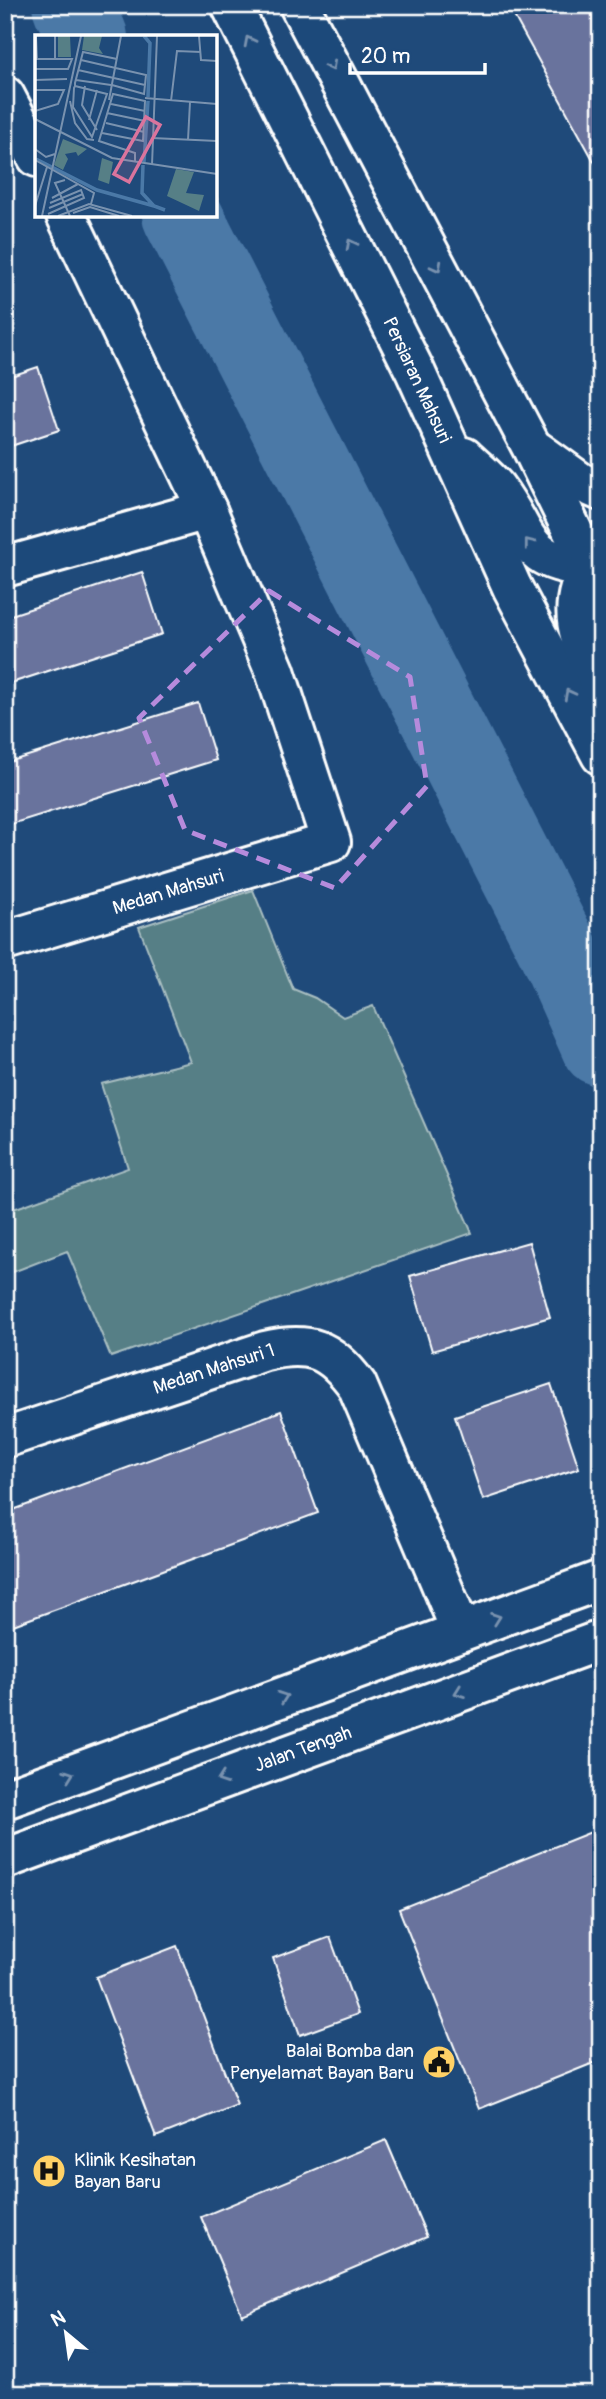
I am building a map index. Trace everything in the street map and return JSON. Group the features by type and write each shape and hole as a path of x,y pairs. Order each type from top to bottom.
{"street":[{"name":"Persiaran Mahsuri","path":"231,5 415,371 512,587 601,755"},
{"path":"299,5 597,572"},
{"path":"5,96 25,155"},
{"path":"5,567 207,510 67,217"},
{"path":"444,437 496,488 537,553 597,572"},
{"path":"532,448 580,482 601,491"},
{"name":"Medan Mahsuri","path":"5,942 331,842 275,671 207,510"},
{"path":"597,572 575,601 574,621 601,685"},
{"name":"Medan Mahsuri 1","path":"5,1438 265,1351 291,1345 317,1349 341,1362 357,1385 461,1631"},
{"path":"5,1799 601,1580"},
{"name":"Jalan Tengah","path":"5,1859 601,1640"}],"highlighted area":[{"path":"269,591 410,677 427,786 335,888 185,830 139,718"}],"green space":[{"path":"253,890 293,989 315,998 343,1017 373,1006 472,1233 111,1357 67,1251 5,1275 5,1212 128,1168 101,1084 191,1062 139,927"}],"building":[{"path":"508,5 601,5 601,174"},
{"path":"38,367 59,430 5,448 5,378"},
{"path":"142,572 162,634 5,685 5,617"},
{"path":"198,703 216,760 5,826 5,763"},
{"path":"529,1242 550,1317 432,1351 410,1276"},
{"path":"551,1384 579,1468 483,1500 455,1416"},
{"path":"281,1411 318,1513 5,1628 5,1513"},
{"path":"601,1828 601,2060 479,2109 399,1909"},
{"path":"330,1937 358,2014 300,2035 273,1958"},
{"path":"177,1946 237,2105 156,2137 96,1977"},
{"path":"386,2140 427,2237 242,2315 201,2217"}],"waterway":[{"path":"72,5 87,35"},
{"path":"183,217 557,947 601,1046"}],"place":[{"name":"Balai Bomba dan Penyelamat Bayan Baru","path":"439,2062"},
{"name":"Klinik Kesihatan Bayan Baru","path":"49,2171"}]}
